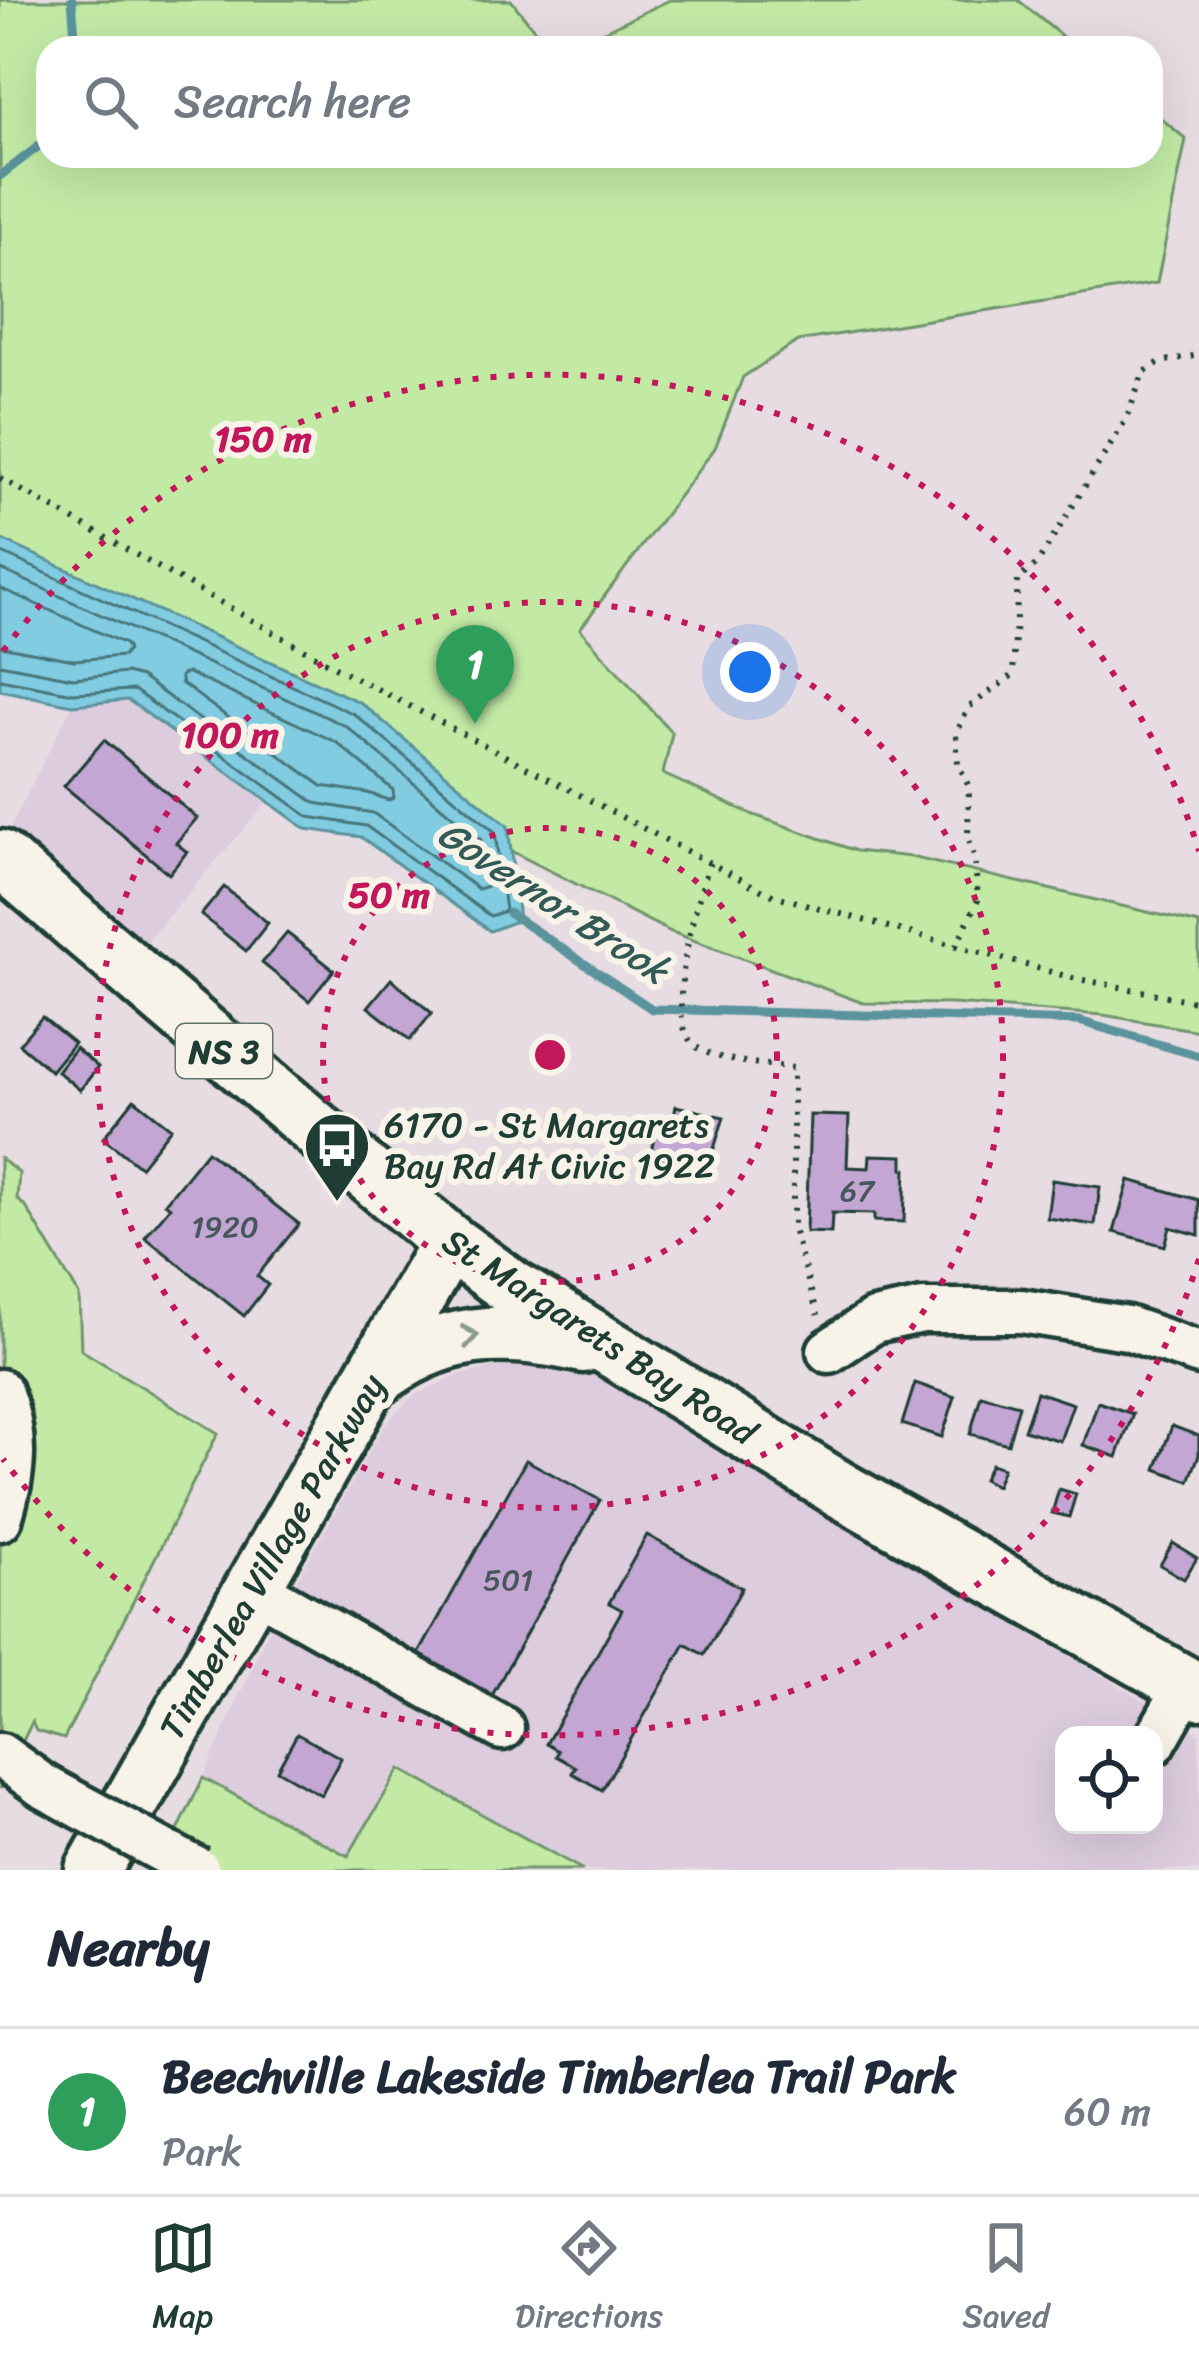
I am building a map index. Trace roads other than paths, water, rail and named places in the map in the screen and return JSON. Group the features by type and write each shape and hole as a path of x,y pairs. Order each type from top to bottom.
{"main road":[{"name":"St Margarets Bay Road","path":"0,858 449,1242 612,1351 841,1490 1193,1688"},
{"name":"Timberlea Village Parkway","path":"93,1870 449,1242"},
{"path":"366,1386 419,1351 480,1334 543,1335 612,1351"}],"street":[{"path":"829,1351 874,1321 923,1311 1021,1311 1127,1328 1199,1353"},
{"path":"0,1391 12,1420 14,1476 0,1519"},
{"path":"255,1589 502,1727"},
{"path":"1163,1730 1193,1688"},
{"path":"0,1755 43,1786 198,1870"}],"water":[{"path":"0,539 361,703 508,826 519,920 490,931 361,837 306,829 128,700 72,705 0,690"}],"waterway":[{"path":"72,0 75,36"},
{"path":"0,176 36,148"},
{"name":"Governor Brook","path":"509,913 652,1009 1079,1021 1199,1056"}],"place":[{"name":"Beechville Lakeside Timberlea Trail Park","path":"475,724"},
{"name":"6170 - St Margarets Bay Rd At Civic 1922","path":"337,1204"}]}
